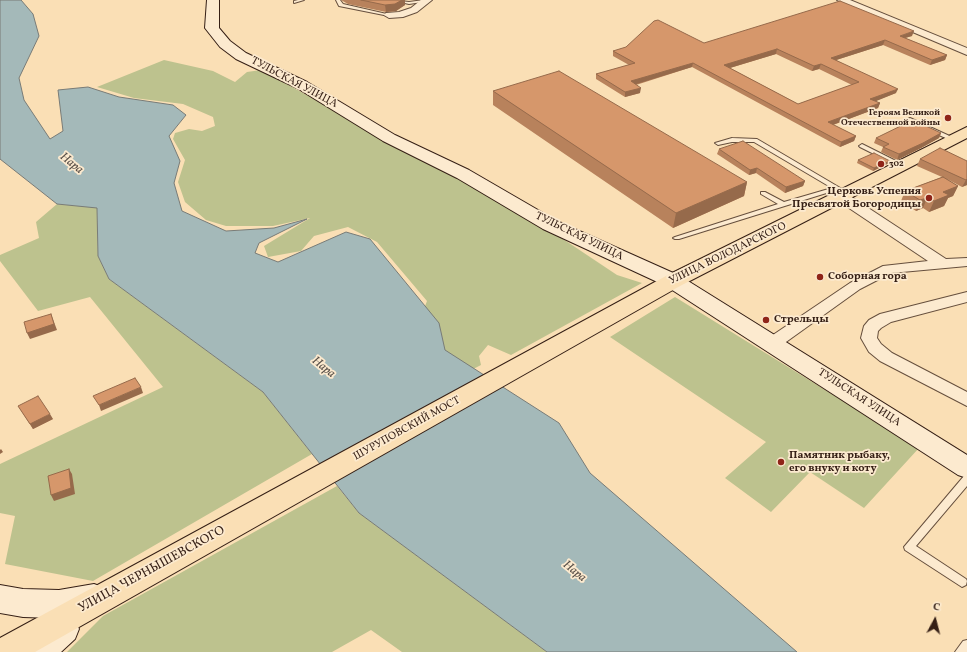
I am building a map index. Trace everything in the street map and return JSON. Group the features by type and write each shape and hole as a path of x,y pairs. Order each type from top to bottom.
{"main road":[{"name":"УЛИЦА ВОЛОДАРСКОГО","path":"513,370 673,280 842,193 902,166 960,135"},
{"name":"ШУРУПОВСКИЙ МОСТ","path":"300,489 513,370"},
{"name":"УЛИЦА ЧЕРНЫШЕВСКОГО","path":"5,652 300,489"}],"street":[{"name":"ТУЛЬСКАЯ УЛИЦА","path":"213,0 212,28 225,44 241,56 261,64 302,86 389,138 463,174 550,225 673,280 773,343 965,482"},
{"path":"389,15 414,10 427,0"},
{"path":"842,0 967,52"},
{"path":"842,193 943,264"},
{"path":"773,343 855,286 888,269 967,262"},
{"path":"967,297 886,318 870,330 869,338 875,348 886,357 967,400"},
{"path":"0,599 22,603 59,604 104,596"},
{"path":"38,652 104,596"}],"lane":[{"path":"296,2 302,0"},
{"path":"338,0 341,6 389,15"},
{"path":"394,0 409,2 427,0"},
{"path":"910,120 960,135"},
{"path":"718,144 732,140 755,140 842,193"},
{"path":"862,146 902,166"},
{"path":"677,238 782,204 842,193"},
{"path":"763,194 782,204"},
{"path":"962,582 909,547 965,482"},
{"path":"961,652 967,645"}],"green space":[{"path":"164,60 213,71 235,82 247,72 261,70 530,217 617,275 642,283 511,355 488,345 479,356 481,365 448,382 417,327 427,301 377,242 348,227 314,236 301,251 268,257 264,246 310,218 273,226 226,226 206,220 185,202 178,182 185,160 173,139 175,133 189,129 202,131 215,126 213,117 183,104 134,98 97,87"},
{"path":"57,204 97,207 98,256 109,279 263,392 312,454 93,581 5,564 15,516 0,513 0,464 163,387 90,297 38,311 0,261 0,255 39,238 36,222"},
{"path":"675,297 919,448 864,508 810,472 771,512 725,478 766,442 610,337"},
{"path":"337,486 359,513 547,652 402,652 371,630 332,652 67,652 103,616"}],"water":[{"name":"Нара","path":"0,0 21,0 33,14 39,36 19,78 24,100 50,139 63,131 58,90 88,87 119,97 173,105 186,115 169,136 180,161 174,183 182,211 226,231 274,228 307,219 259,243 255,253 278,262 346,232 370,239 439,323 445,350 559,423 590,473 797,652 547,652 359,513 263,392 109,279 98,256 97,208 57,204 0,159"}],"building":[{"path":"361,0 402,0 395,4 385,5"},
{"path":"840,1 914,31 900,36 947,55 932,60 885,40 831,58 898,89 870,99 880,103 828,122 856,136 841,142 693,63 631,81 641,88 625,92 596,74 635,63 613,51 626,47 654,21 658,20 704,43","holes":["777,49 814,66 821,64 859,82 798,104 724,65"]},
{"path":"559,71 747,182 676,213 493,91"},
{"path":"913,120 941,133 899,154 883,147 889,144 876,138"},
{"path":"743,141 805,181 786,187 757,168 750,170 719,149"},
{"path":"940,148 967,161 966,180 920,159"},
{"path":"874,153 890,161 874,168 858,160"},
{"path":"943,177 958,186 943,192 949,195 934,201 927,198 920,200 905,191"},
{"path":"51,314 54,324 27,333 24,322"},
{"path":"135,378 141,387 99,405 93,396"},
{"path":"38,396 50,414 30,424 18,406"},
{"path":"69,469 71,488 51,495 48,476"}],"place":[{"name":"Героям Великой Отечественной войны","path":"948,118"},
{"name":"302","path":"881,164"},
{"name":"Церковь Успения Пресвятой Богородицы","path":"929,198"},
{"name":"Соборная гора","path":"820,277"},
{"name":"Стрельцы","path":"766,320"},
{"name":"Памятник рыбаку, его внуку и коту","path":"781,462"}]}
